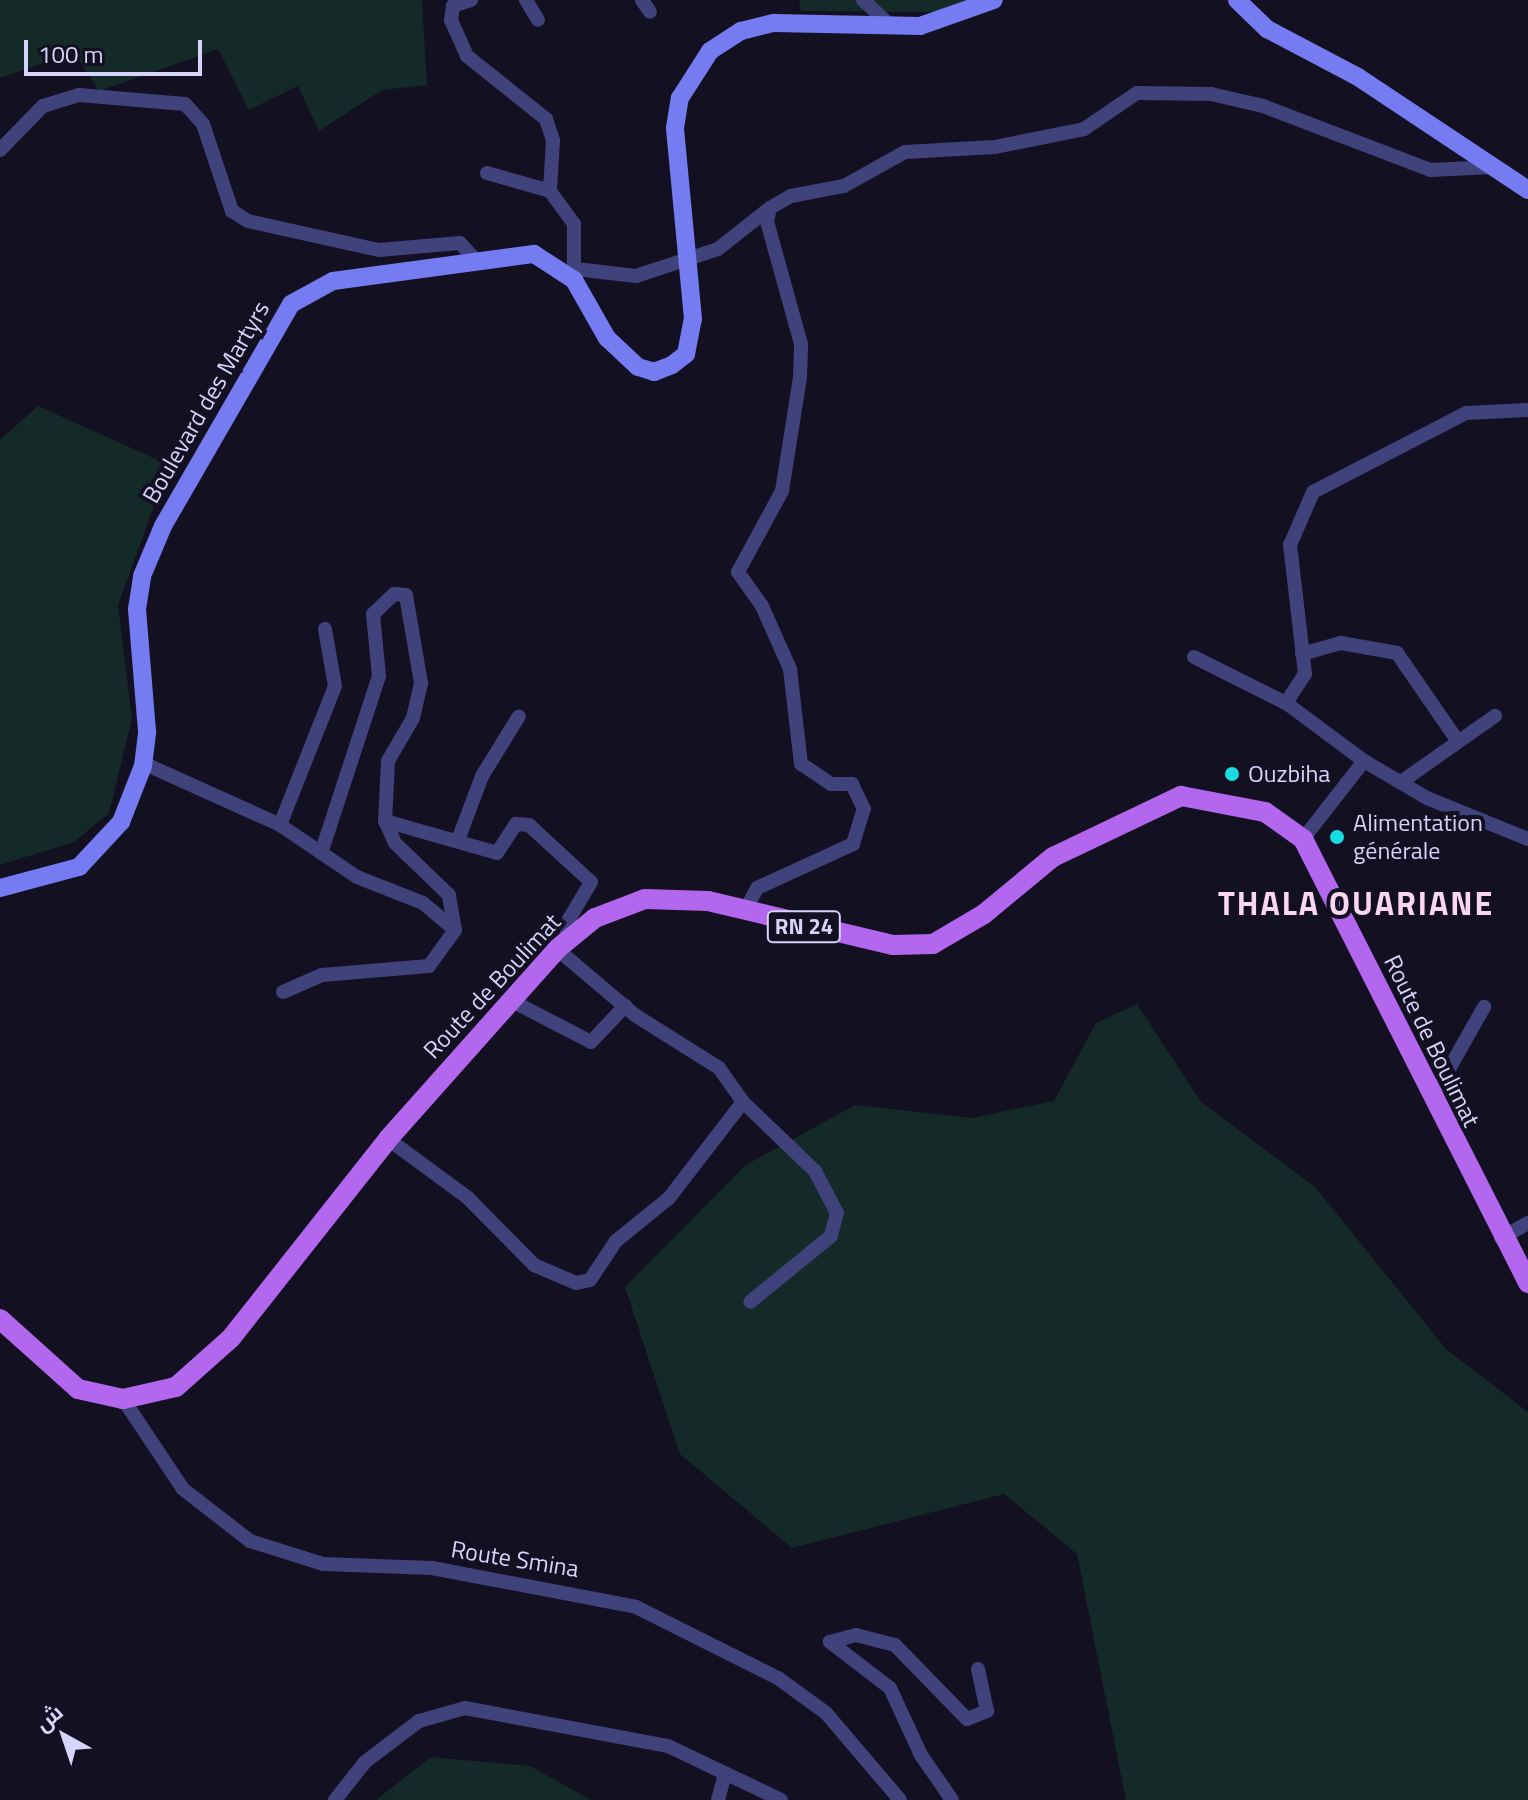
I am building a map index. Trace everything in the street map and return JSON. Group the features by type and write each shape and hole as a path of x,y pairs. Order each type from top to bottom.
{"main road":[{"name":"Boulevard des Martyrs","path":"0,888 79,867 104,846 143,764 137,609 142,576 273,324 291,304 333,281 534,254 575,274 607,338 654,372 686,354 692,339 675,128 680,98 710,51 741,31 774,23 892,27 947,22 994,0"},
{"path":"1237,0 1267,29 1358,77 1498,167 1528,190"},
{"name":"Route de Boulimat","path":"0,1319 78,1389 123,1399 176,1387 231,1338 388,1139 510,1000 561,946 595,918 645,899 708,901 893,945 933,944 984,914 1053,857 1181,796 1265,812 1303,839 1501,1238 1528,1283"}],"street":[{"path":"471,0 453,6 451,20 485,77 546,119 553,140 550,191"},
{"path":"526,0 538,20"},
{"path":"863,0 892,27"},
{"path":"487,173 550,191 574,224 575,274 636,276 718,249 770,208 791,196 844,186 905,152 995,147 1084,129 1137,93 1211,94 1263,106 1431,170 1498,167"},
{"path":"0,150 43,106 79,95 185,104 203,124 232,211 248,221 379,250 460,243 476,261"},
{"path":"745,911 757,888 853,844 864,809 852,784 831,784 801,764 790,669 762,606 738,572 782,491 800,377 801,344 767,221 770,208"},
{"path":"1286,703 1305,674 1290,545 1313,492 1466,413 1528,410"},
{"path":"283,992 322,975 429,966 455,930 449,895 395,843 385,821 388,761 413,718 421,683 411,600 394,594 373,614 379,676 321,853"},
{"path":"280,825 335,686 325,629"},
{"path":"1302,654 1341,643 1397,653 1457,740"},
{"path":"1194,657 1286,703 1364,761 1401,782 1528,839"},
{"path":"458,840 482,776 519,716"},
{"path":"1401,782 1495,716"},
{"path":"1303,839 1364,761"},
{"path":"143,764 207,786 280,825 357,877 423,903 455,930"},
{"path":"385,821 497,853 522,822 589,876 561,946 625,1006 719,1068 743,1102 815,1171 837,1213 831,1236 750,1302"},
{"path":"510,1000 591,1042 625,1006"},
{"path":"1432,1099 1484,1007"},
{"path":"388,1139 467,1197 534,1265 576,1283 590,1280 616,1241 669,1198 743,1102"},
{"path":"1501,1238 1528,1223"},
{"name":"Route Smina","path":"123,1399 183,1489 250,1541 323,1564 432,1568 636,1607 778,1678 826,1713 900,1800"},
{"path":"952,1800 921,1755 890,1688 830,1642 856,1635 895,1645 967,1719 987,1711 978,1669"},
{"path":"335,1800 365,1762 419,1721 465,1708 668,1746 724,1777 781,1800"},
{"path":"718,1800 724,1777"}],"green space":[{"path":"0,0 422,0 427,85 382,90 319,131 298,86 249,110 218,49 99,91 74,53 0,78"},
{"path":"799,0 970,0 938,12 801,11"},
{"path":"38,406 169,465 118,605 132,719 109,813 74,842 0,865 0,440"},
{"path":"1137,1004 1201,1102 1315,1187 1446,1349 1528,1412 1528,1800 1126,1800 1077,1554 1004,1494 792,1548 680,1454 625,1287 746,1165 855,1105 973,1118 1054,1101 1096,1023"},
{"path":"431,1757 530,1766 591,1800 376,1800"}],"place":[{"name":"Ouzbiha","path":"1232,774"},
{"name":"Alimentation générale","path":"1337,837"}],"district":[{"name":"THALA OUARIANE","path":"1356,903"}]}
